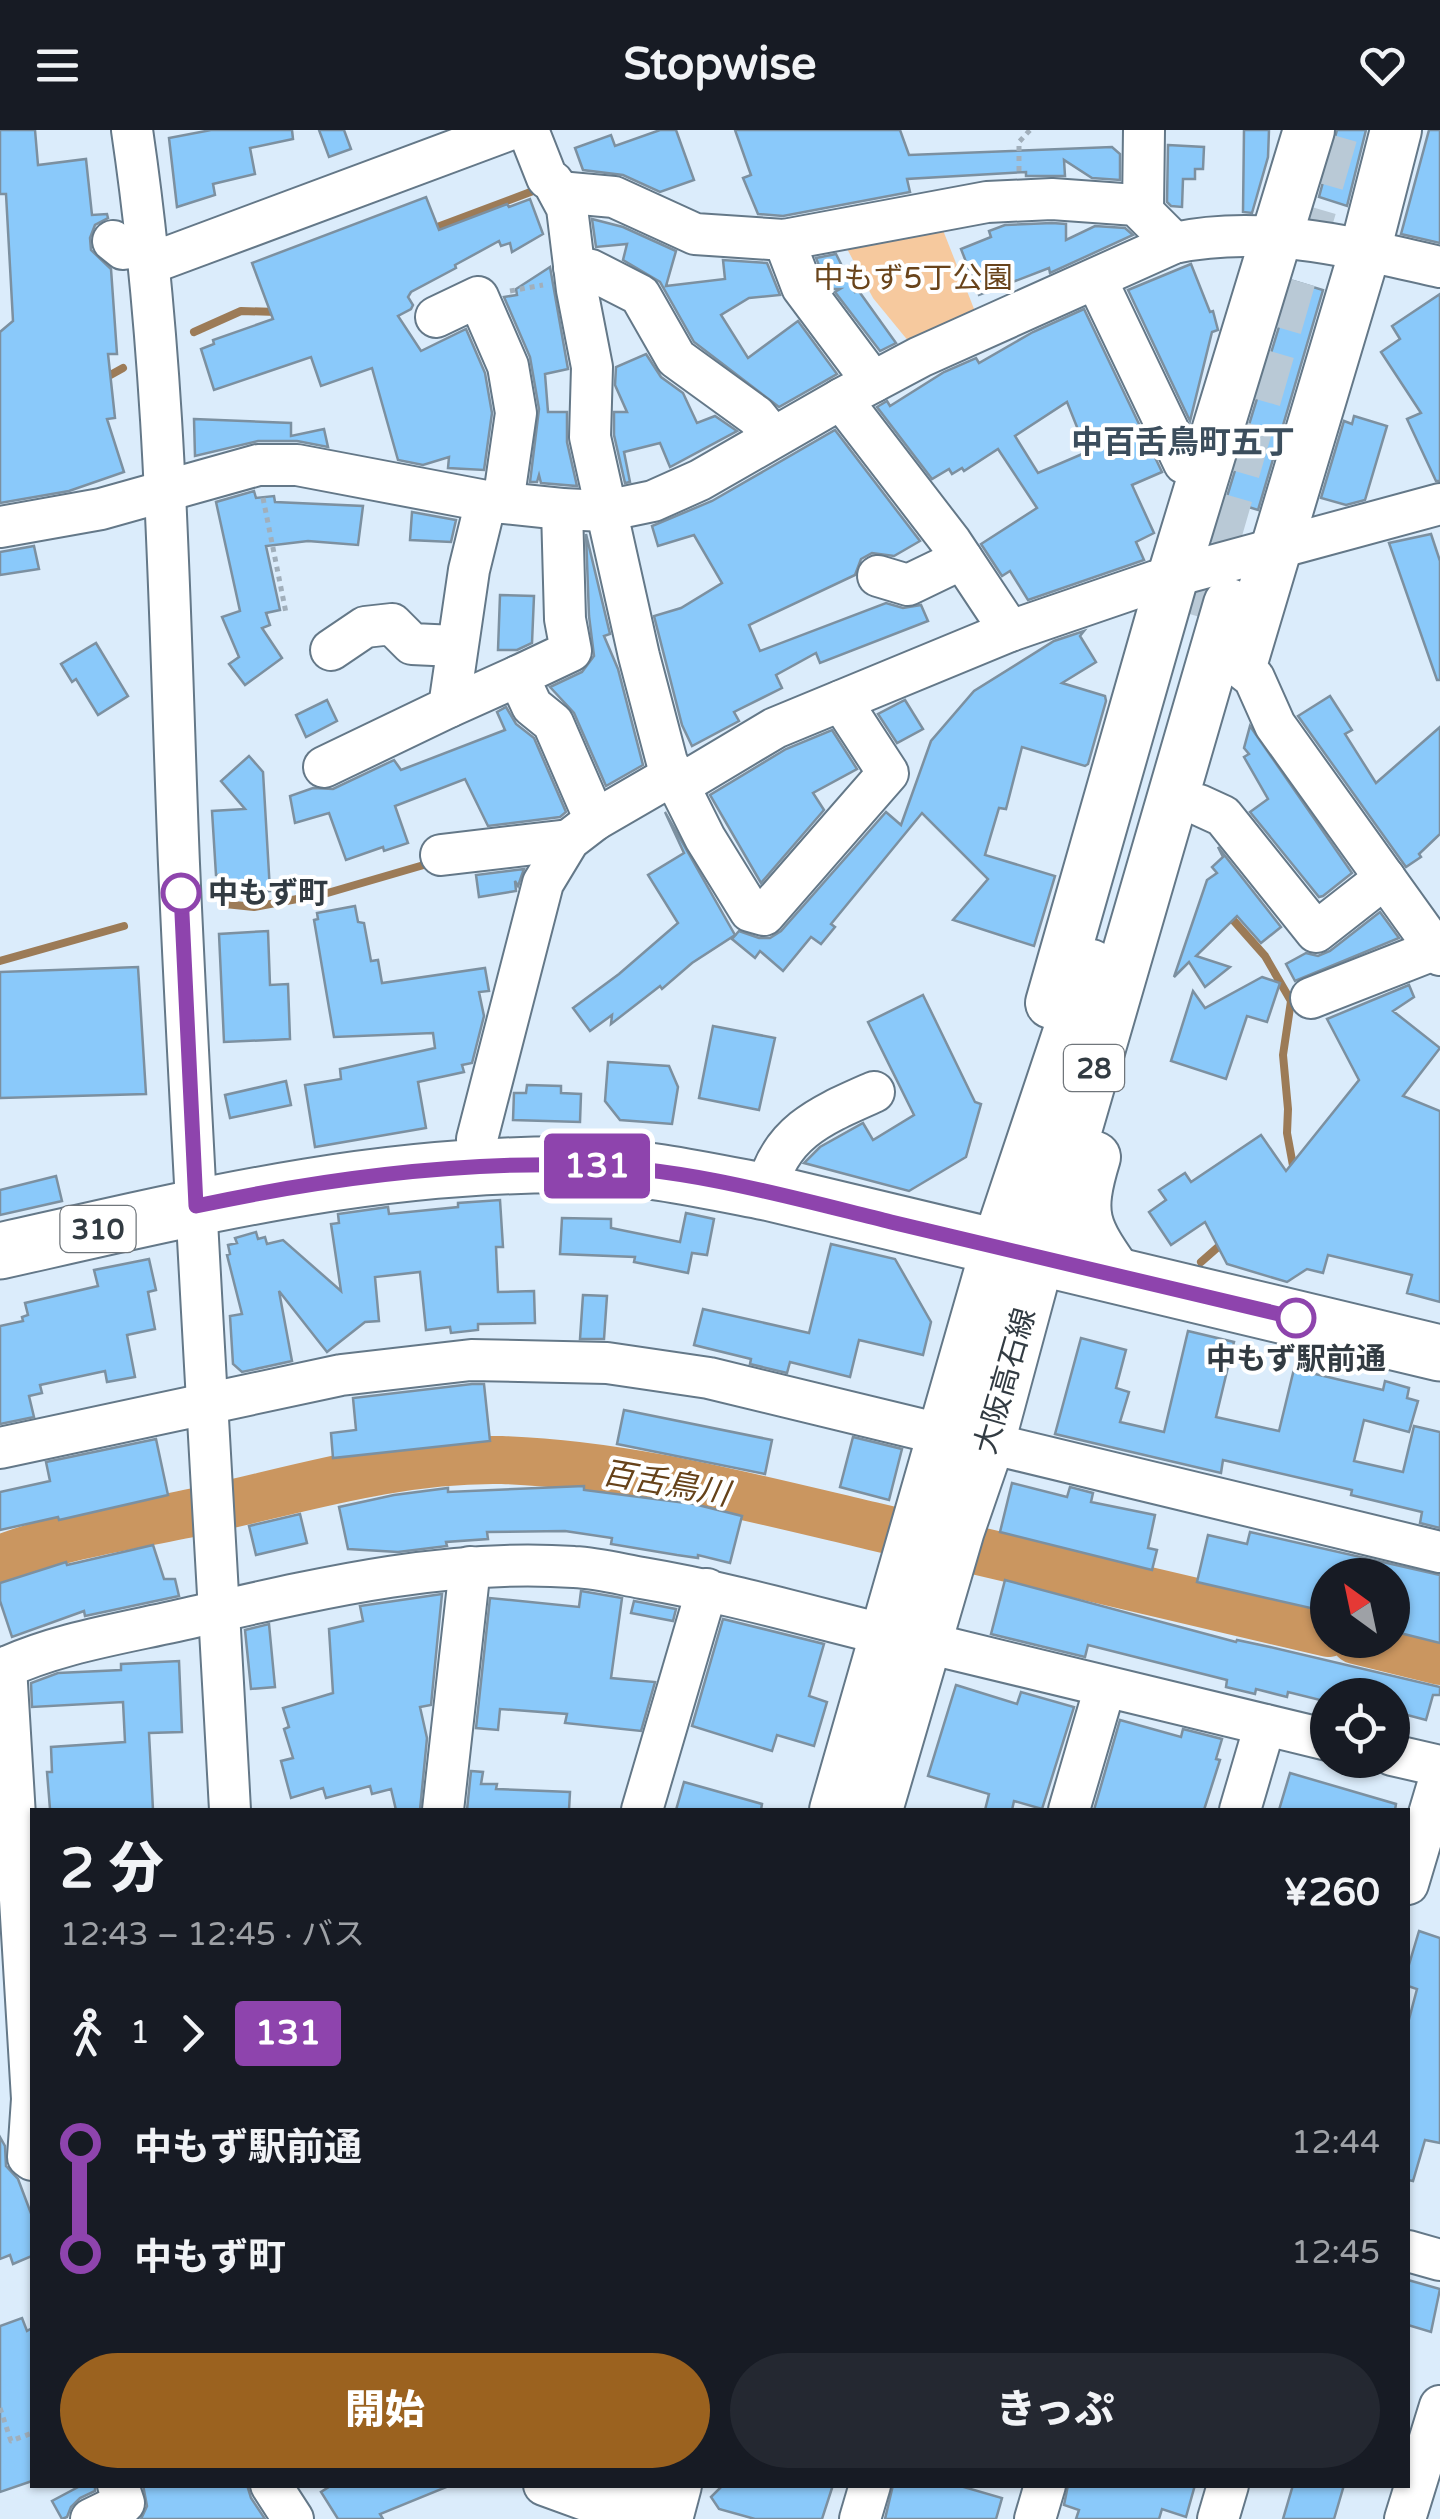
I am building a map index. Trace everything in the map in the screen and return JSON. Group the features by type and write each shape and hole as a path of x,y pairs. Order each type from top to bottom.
{"highway":[{"name":"310","path":"0,1251 196,1206 386,1173 479,1166 581,1165 662,1172 766,1192 1440,1353"}],"main road":[{"path":"1198,598 1205,470 1309,130"},
{"path":"1118,1276 1087,1226 1086,1186 1365,251 1396,130"},
{"name":"大阪高石線","path":"1018,1252 1020,1170 1038,1048 1198,598"},
{"name":"大阪高石線","path":"877,1808 906,1639 966,1439 1198,598"},
{"name":"大阪高石線","path":"836,1808 906,1639"},
{"path":"641,2511 672,2488"}],"street":[{"path":"132,130 137,250 163,491 196,1206 230,1808"},
{"path":"137,250 509,130"},
{"path":"528,130 548,178 567,208 592,367 590,432 639,656 676,780 705,838 750,911 764,915 888,773 841,701"},
{"path":"1144,130 1144,210"},
{"path":"559,192 620,199 695,234 784,240 972,204 1020,199 1134,204 1174,243"},
{"path":"0,527 101,509 258,465 297,465 495,502 605,510 653,501 684,488 857,390 1174,243 1216,234 1275,236 1440,267"},
{"path":"784,240 802,288 857,390 1010,630"},
{"path":"575,273 591,270 640,295 676,358 756,416 774,437"},
{"path":"1096,278 1184,463 1205,470"},
{"path":"436,317 478,298 508,366 516,413 495,502 469,570 448,706"},
{"path":"441,855 582,830 664,780 693,777 775,728 1010,630 1198,598 1277,548 1440,504"},
{"path":"324,767 571,651 562,509"},
{"path":"878,576 908,585 962,559"},
{"path":"331,650 365,626 392,624 412,644 456,646"},
{"path":"1240,667 1254,678 1275,725 1438,952 1311,998"},
{"path":"518,676 532,706 553,723 582,830"},
{"path":"1199,805 1224,816 1316,932 1385,878"},
{"path":"479,1166 477,1139 543,883 582,830"},
{"path":"766,1192 772,1165 782,1149 808,1125 874,1092"},
{"path":"0,1448 341,1375 471,1360 607,1362 709,1378 1440,1552"},
{"path":"443,1808 470,1567"},
{"path":"22,2129 3,1669 63,1648 351,1584 470,1567 576,1567 707,1589 1310,1736"},
{"path":"643,1808 707,1589"},
{"path":"1070,1808 1104,1687"},
{"path":"1241,1808 1264,1725"},
{"path":"1410,1759 1440,1766"},
{"path":"1410,1877 1440,1777"},
{"path":"1410,2252 1440,2260"},
{"path":"1406,2519 1440,2406"},
{"path":"91,2519 124,2503 119,2488"},
{"path":"273,2488 293,2519"},
{"path":"555,2488 641,2511"},
{"path":"860,2519 869,2488"},
{"path":"1035,2519 1044,2488"},
{"path":"1218,2519 1227,2488"}],"path":[{"path":"1020,199 1019,142 1030,130"},
{"path":"478,298 575,273"},
{"path":"258,465 286,613"},
{"path":"0,2408 12,2440"},
{"path":"0,2445 30,2435"}],"green space":[{"name":"中もず5丁公園","path":"939,220 978,319 914,348 873,298 844,243"}],"building":[{"path":"0,130 35,130 38,165 86,159 92,215 107,214 108,218 95,225 90,238 91,250 111,269 117,354 108,354 115,418 107,419 124,472 69,491 0,503 0,332 13,321 6,194 0,194"},
{"path":"211,130 292,130 293,139 250,148 255,174 213,184 215,195 177,207 169,138"},
{"path":"319,130 344,130 351,149 329,157"},
{"path":"660,130 676,130 694,180 660,192 623,175 583,170 575,148 611,135 615,146"},
{"path":"735,130 900,130 909,155 1112,147 1120,154 1120,180 1092,178 1064,160 1065,176 1026,176 1026,172 907,179 910,192 783,216 758,214 743,178 751,175"},
{"path":"1244,130 1269,130 1268,157 1252,213 1243,212"},
{"path":"1337,130 1366,130 1347,206 1319,197"},
{"path":"1429,130 1440,130 1440,243 1401,234"},
{"path":"1168,145 1204,147 1203,169 1195,169 1195,179 1183,179 1182,207 1167,202"},
{"path":"426,197 439,230 530,199 543,234 512,252 510,243 501,246 499,241 455,265 456,268 411,292 411,309 398,316 421,351 466,329 485,373 492,413 484,470 448,468 449,457 423,465 398,460 372,368 321,386 311,357 214,390 201,349 214,344 213,340 273,319 252,263"},
{"path":"592,219 623,227 676,251 666,286 725,279 723,260 767,263 780,295 749,298 721,315 748,358 798,321 837,374 779,407 694,342 660,282 623,260 627,244 596,247"},
{"path":"1066,224 1066,240 1095,226 1125,228 1133,235 1050,273 1049,268 979,295 961,249 991,237 989,231 1005,225"},
{"path":"836,254 855,292 858,290 896,343 880,351 835,292 840,289 833,289 823,275 816,258"},
{"path":"1191,264 1218,330 1212,332 1190,421 1128,290"},
{"path":"550,267 568,369 545,374 548,412 567,412 567,442 577,486 541,483 539,475 537,482 530,482 539,409 530,357 504,297 517,295 516,289"},
{"path":"1293,281 1323,290 1258,510 1226,500"},
{"path":"1440,294 1440,481 1436,481 1407,419 1421,413 1381,352 1400,339 1392,326"},
{"path":"1084,309 1162,472 1132,485 1154,533 1136,542 1144,560 1028,600 1010,571 1002,576 981,544 1037,508 998,449 964,471 962,468 952,474 949,469 932,479 877,407 887,401 890,406 944,372 976,358 979,363","holes":["1067,402 1087,452 1038,473 1015,436"]},
{"path":"646,354 661,377 683,393 697,423 715,416 737,431 670,467 660,443 624,452 630,482 625,483 614,435 614,412 627,412 615,385 616,367"},
{"path":"1354,416 1387,426 1365,500 1346,505 1321,498 1344,421 1352,424"},
{"path":"194,419 291,423 291,436 324,429 328,447 297,441 258,441 195,456"},
{"path":"835,430 920,541 894,556 872,553 861,559 855,575 749,625 760,651 886,603 903,608 921,605 928,621 820,663 816,653 776,675 782,688 734,712 739,721 692,746 682,725 654,616 681,608 722,583 694,535 658,546 652,526 712,501"},
{"path":"254,491 256,498 274,496 275,502 363,506 358,545 308,541 266,546 280,610 266,613 270,625 262,628 282,658 245,685 229,664 239,657 222,617 240,611 216,502"},
{"path":"412,512 456,520 451,542 410,540"},
{"path":"586,534 610,634 604,636 618,669 643,765 606,786 574,713 550,687 582,672 594,656"},
{"path":"1431,534 1440,561 1440,680 1389,543"},
{"path":"34,546 39,569 0,575 0,552"},
{"path":"500,595 534,596 532,643 517,650 498,650"},
{"path":"1084,631 1080,636 1096,662 1062,683 1105,696 1088,764 1022,747 1006,809 999,808 985,855 1055,876 1034,946 953,920 988,879 922,813 831,924 835,927 821,944 811,937 783,971 760,951 755,958 732,939 739,931 770,938 781,931 886,812 901,825 931,741 974,691 1054,641"},
{"path":"96,643 128,696 98,715 76,679 72,682 61,664"},
{"path":"1330,696 1352,730 1345,734 1376,783 1440,727 1440,834 1419,854 1421,857 1406,867 1298,716"},
{"path":"327,700 337,721 306,737 296,715"},
{"path":"905,700 923,729 897,743 878,714"},
{"path":"506,707 516,724 534,738 566,812 560,817 488,826 465,779 395,806 408,843 384,851 383,847 346,860 329,813 295,823 290,796 313,788 333,789 394,760 401,770 505,730 497,712"},
{"path":"1250,726 1352,873 1323,896 1319,897 1250,812 1268,799 1244,757 1249,754 1244,748"},
{"path":"832,730 857,769 813,793 824,810 761,883 710,795 786,749"},
{"path":"249,756 263,772 270,891 225,894 224,875 216,875 212,811 245,809 221,781"},
{"path":"665,812 735,935 611,1024 612,1015 590,1031 573,1008 678,923 648,875 684,853"},
{"path":"1218,847 1281,927 1261,943 1237,916 1196,956 1230,967 1205,987 1189,962 1174,977 1207,880 1217,873 1212,867 1223,857"},
{"path":"524,869 518,886 515,881 516,891 479,897 476,875"},
{"path":"355,906 358,922 364,923 371,961 378,960 382,983 485,968 489,991 479,992 484,1016 472,1063 462,1065 464,1072 418,1082 426,1128 315,1147 305,1085 341,1079 340,1069 435,1048 433,1033 334,1037 314,920 318,919 317,913"},
{"path":"1380,912 1399,938 1295,981 1286,964 1306,953 1318,956 1330,951"},
{"path":"268,931 270,985 288,984 290,1039 224,1042 219,934"},
{"path":"138,967 146,1094 0,1098 0,972"},
{"path":"1262,977 1280,983 1267,1022 1247,1016 1226,1079 1171,1061 1193,991 1205,1008"},
{"path":"1409,985 1414,997 1393,1011 1440,1048 1403,1096 1440,1111 1440,1302 1407,1293 1412,1275 1328,1255 1323,1273 1307,1269 1287,1282 1227,1264 1205,1222 1171,1245 1149,1212 1166,1200 1159,1190 1185,1173 1191,1182 1261,1135 1286,1171 1359,1080 1327,1019"},
{"path":"923,995 975,1102 981,1104 966,1157 909,1191 804,1163 820,1147 863,1123 873,1140 914,1115 868,1022"},
{"path":"713,1026 775,1038 759,1110 699,1098"},
{"path":"608,1062 669,1066 678,1087 672,1124 620,1120 605,1101"},
{"path":"286,1081 291,1105 230,1118 225,1095"},
{"path":"527,1085 561,1086 561,1093 581,1094 580,1122 513,1120 514,1093 526,1093"},
{"path":"56,1176 62,1201 0,1215 0,1190"},
{"path":"500,1200 503,1247 496,1247 498,1292 534,1291 535,1323 478,1324 478,1330 451,1333 450,1327 426,1330 420,1272 375,1277 379,1321 365,1322 327,1352 279,1291 292,1361 242,1372 233,1364 230,1316 242,1314 227,1255 228,1245 237,1243 235,1238 256,1232 258,1239 265,1237 267,1244 283,1240 341,1291 331,1224 339,1223 338,1214 388,1207 389,1214"},
{"path":"686,1213 714,1219 707,1255 692,1253 688,1273 634,1262 635,1257 560,1254 562,1218 611,1219 611,1228 680,1242"},
{"path":"831,1244 895,1259 931,1322 923,1355 859,1340 850,1377 790,1362 787,1373 750,1364 751,1359 694,1345 703,1309 809,1333"},
{"path":"149,1259 156,1290 148,1292 155,1329 127,1335 135,1377 107,1382 105,1371 40,1385 42,1393 29,1396 34,1417 0,1424 0,1326 23,1321 22,1317 28,1315 25,1303 98,1286 94,1270"},
{"path":"583,1295 607,1296 604,1339 580,1339"},
{"path":"1188,1331 1234,1342 1216,1417 1279,1431 1294,1369 1383,1390 1385,1381 1409,1388 1407,1398 1418,1401 1409,1432 1364,1420 1354,1461 1403,1472 1414,1426 1440,1432 1440,1528 1420,1523 1422,1512 1351,1495 1352,1490 1223,1460 1221,1473 1055,1434 1081,1338 1126,1350 1116,1388 1129,1392 1120,1422 1164,1432"},
{"path":"484,1384 490,1441 333,1458 331,1433 356,1430 353,1398"},
{"path":"624,1410 772,1440 765,1474 617,1444"},
{"path":"853,1437 902,1449 889,1500 840,1487"},
{"path":"156,1439 168,1495 0,1530 0,1492 50,1481 46,1462"},
{"path":"1012,1483 1067,1497 1070,1487 1093,1493 1091,1502 1155,1515 1148,1548 1157,1550 1152,1570 1000,1532"},
{"path":"584,1486 584,1490 694,1504 742,1516 730,1563 611,1544 612,1538 565,1531 487,1532 488,1539 446,1542 447,1546 398,1552 348,1549 339,1507 448,1488 448,1492"},
{"path":"300,1514 307,1543 256,1555 249,1526"},
{"path":"1250,1532 1365,1558 1310,1558 1310,1608 1197,1582 1208,1535 1247,1544"},
{"path":"153,1545 164,1579 175,1579 179,1596 85,1616 84,1611 12,1637 0,1601 0,1583 66,1562 67,1565"},
{"path":"1410,1568 1440,1575 1440,1643 1410,1636"},
{"path":"1005,1580 1236,1642 1402,1678 1310,1678 1310,1698 1288,1692 1287,1697 1256,1689 1255,1694 1226,1687 1227,1680 1088,1645 1085,1657 991,1634"},
{"path":"581,1591 622,1598 611,1678 655,1682 641,1731 565,1723 567,1714 500,1709 498,1730 476,1728 490,1598 579,1607"},
{"path":"442,1594 431,1705 420,1707 427,1738 420,1808 396,1808 391,1789 372,1794 370,1786 326,1798 323,1788 291,1798 281,1761 293,1758 284,1729 289,1727 283,1708 333,1693 329,1629 363,1621 360,1606"},
{"path":"634,1601 676,1609 673,1621 631,1613"},
{"path":"723,1619 824,1644 809,1696 827,1702 814,1746 777,1735 772,1751 692,1726"},
{"path":"269,1624 275,1687 251,1689 245,1630"},
{"path":"179,1661 182,1732 149,1733 153,1808 50,1808 47,1772 52,1772 51,1747 125,1742 123,1702 32,1707 31,1683 58,1673 121,1670 121,1664"},
{"path":"1410,1680 1440,1687 1440,1695 1433,1695 1426,1720 1410,1716"},
{"path":"956,1685 1017,1704 1021,1692 1074,1707 1042,1808 1014,1801 1012,1808 986,1808 989,1794 928,1776"},
{"path":"1120,1720 1181,1737 1183,1729 1222,1739 1216,1759 1220,1760 1205,1808 1095,1808"},
{"path":"471,1771 483,1772 481,1784 497,1784 496,1789 570,1792 569,1808 467,1808"},
{"path":"1290,1773 1396,1804 1395,1808 1280,1808"},
{"path":"684,1782 762,1804 761,1808 677,1808"},
{"path":"1419,1931 1440,1938 1440,2143 1425,2140 1413,2181 1410,2015 1417,1989 1410,1987 1410,1961"},
{"path":"0,2137 5,2146 6,2166 18,2179 30,2211 30,2257 13,2264 10,2255 0,2259"},
{"path":"1410,2281 1440,2289 1431,2332 1410,2326"},
{"path":"22,2318 27,2331 30,2329 30,2482 0,2492 0,2326"},
{"path":"76,2488 95,2488 62,2519 52,2501"},
{"path":"144,2488 248,2488 265,2519 141,2519 147,2506"},
{"path":"327,2488 444,2488 380,2514 383,2519 338,2519 321,2492"},
{"path":"720,2488 832,2488 822,2519 755,2519 719,2509 711,2497"},
{"path":"892,2488 967,2488 1002,2498 996,2519 885,2519"},
{"path":"1067,2488 1194,2488 1186,2517 1162,2509 1159,2519 1076,2519 1079,2510 1064,2505"},
{"path":"1292,2488 1343,2488 1334,2519 1283,2519"}],"waterway":[{"path":"432,229 541,188"},
{"path":"194,332 241,311 277,312"},
{"path":"105,378 123,368"},
{"path":"225,904 254,907 324,894 434,862"},
{"path":"1234,921 1265,956 1291,1001 1283,1055 1287,1133 1294,1171"},
{"path":"0,961 124,926"},
{"path":"1201,1262 1226,1240"},
{"name":"百舌鳥川","path":"0,1559 76,1536 352,1476 427,1464 502,1460 596,1468 689,1484 1310,1629"},
{"name":"百舌鳥川","path":"1410,1654 1440,1661"}],"tunnel":[{"path":"1193,615 1334,130"}],"bus line":[{"name":"131","path":"181,893 196,1206 386,1173 479,1166 581,1165 662,1172 766,1192 1296,1318"}],"place":[{"name":"中もず町","path":"181,893"},
{"name":"中もず駅前通","path":"1296,1318"}],"district":[{"name":"中百舌鳥町五丁","path":"1183,442"}]}
